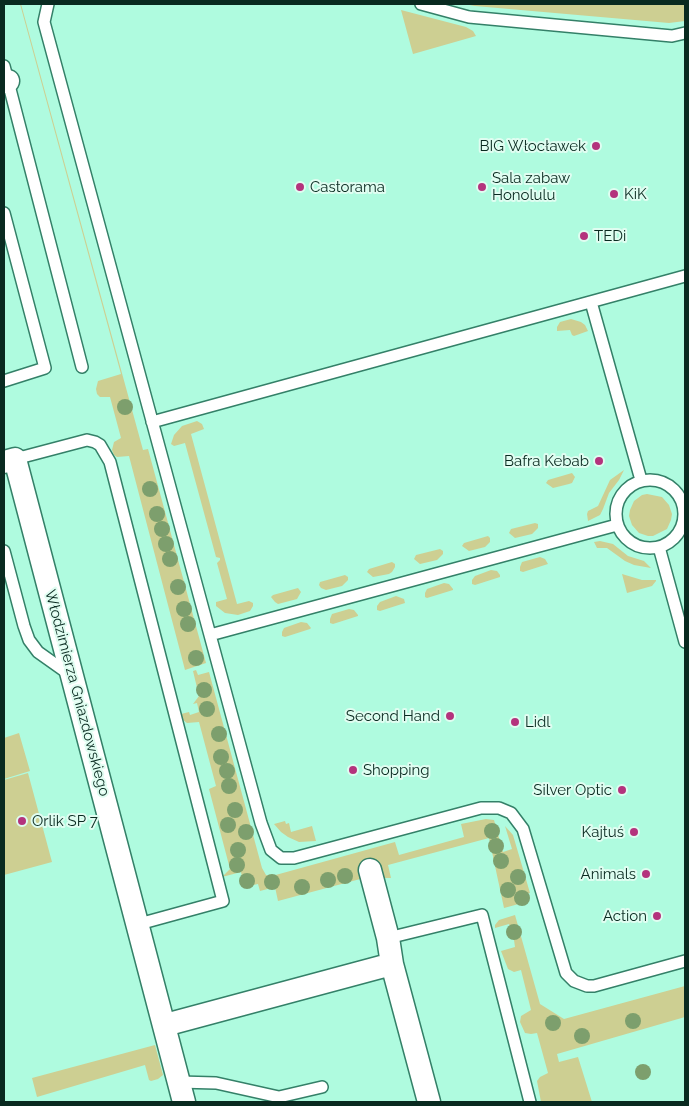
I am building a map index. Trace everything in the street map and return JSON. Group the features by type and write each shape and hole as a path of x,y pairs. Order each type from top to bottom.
{"street":[{"name":"Włodzimierza Gniazdowskiego","path":"9,461 74,680 182,1092"},
{"path":"370,870 388,938 392,964 429,1102"},
{"path":"165,1025 392,964"}],"lane":[{"path":"48,4 44,22 268,846 277,856 286,859 294,858 481,808 499,808 511,813 523,829 560,957 566,973 574,981 587,986 594,986 685,961"},
{"path":"421,4 469,17 672,36 685,33"},
{"path":"5,76 82,367"},
{"path":"4,213 45,368 4,381"},
{"path":"152,422 685,276"},
{"path":"591,302 641,480"},
{"path":"9,461 87,440 100,445 110,462 223,901 138,924"},
{"path":"641,480 657,481 672,488 684,506 683,521 677,534 666,544 659,547 642,548 633,545 626,540 616,524 617,502 622,492 641,480"},
{"path":"210,635 616,524"},
{"path":"659,547 685,642"},
{"path":"4,551 29,640 38,652 59,666 74,680"},
{"path":"388,938 482,915 530,1102"},
{"path":"182,1092 216,1083 279,1097 322,1087"}],"green space":[{"path":"20,4 143,450 148,449 206,663 185,670 129,456 117,457 114,455 112,450 114,442 121,438 110,397 100,397 97,394 98,381 121,374"},
{"path":"464,4 685,4 685,21 669,23"},
{"path":"401,10 466,27 473,31 476,36 413,54"},
{"path":"571,319 581,322 588,331 574,336 570,330 557,331 560,322"},
{"path":"197,421 202,424 204,429 191,434 237,604 249,601 253,603 250,611 238,615 225,613 216,606 216,602 227,599 217,563 220,558 216,557 185,443 174,446 171,444 174,435 182,426"},
{"path":"624,470 609,493 600,515 588,521 588,511 598,506 610,480"},
{"path":"572,473 575,477 572,483 553,488 546,483 548,480"},
{"path":"647,494 662,497 669,505 672,514 667,529 653,536 639,533 632,525 629,516 634,501"},
{"path":"535,523 538,524 538,528 532,534 515,538 509,533 511,529"},
{"path":"488,536 490,542 485,547 469,551 462,546 464,543"},
{"path":"600,541 613,544 628,556 644,561 651,568 634,565 625,561 607,548 597,548 594,542"},
{"path":"440,549 443,551 443,554 437,560 420,564 414,559 416,555"},
{"path":"540,557 545,559 548,564 523,572 520,571 522,562"},
{"path":"392,562 395,564 395,567 389,574 373,577 367,572 369,569"},
{"path":"491,570 497,571 500,577 475,585 472,584 475,576"},
{"path":"622,574 642,580 656,581 652,586 627,593"},
{"path":"345,575 348,577 348,580 342,586 326,590 319,585 320,582"},
{"path":"444,583 449,584 453,590 425,597 427,589"},
{"path":"298,588 301,592 297,599 278,604 271,597 273,595"},
{"path":"396,596 404,599 405,603 380,611 377,610 380,602"},
{"path":"349,609 354,610 358,616 333,624 330,623 332,614"},
{"path":"301,622 307,623 311,628 285,637 282,636 284,628"},
{"path":"196,670 198,675 209,672 262,868 266,875 272,876 395,842 399,855 464,837 461,824 486,819 494,820 503,852 512,849 505,826 513,835 530,893 524,895 526,902 504,908 489,838 388,865 391,878 364,878 278,901 275,887 260,891 258,884 244,887 241,872 222,877 230,869 209,789 216,786 199,722 187,723 183,720 181,714 189,712 190,715 199,712 197,703 193,704 199,696 193,671"},
{"path":"19,733 30,771 4,779 4,738"},
{"name":"Orlik SP 7","path":"28,773 52,862 4,875 4,780"},
{"path":"285,821 286,824 289,823 291,832 312,826 316,841 299,842 288,837 274,824"},
{"path":"515,915 540,1004 564,1019 685,986 685,1017 557,1054 559,1062 578,1057 592,1102 541,1102 537,1081 548,1073 537,1033 525,1033 520,1022 521,1016 531,1010 521,970 514,972 508,969 501,951 515,947 514,940 509,924 495,928 499,920"},
{"path":"155,1045 163,1075 158,1079 149,1080 145,1065 37,1097 32,1078"}],"place":[{"name":"BIG Włocławek","path":"596,146"},
{"name":"Castorama","path":"300,187"},
{"name":"Sala zabaw Honolulu","path":"482,187"},
{"name":"KiK","path":"614,194"},
{"name":"TEDi","path":"584,236"},
{"name":"Bafra Kebab","path":"599,461"},
{"name":"Second Hand","path":"450,716"},
{"name":"Lidl","path":"515,722"},
{"name":"Shopping","path":"353,770"},
{"name":"Silver Optic","path":"622,790"},
{"name":"Orlik SP 7","path":"22,821"},
{"name":"Kajtuś","path":"634,832"},
{"name":"Animals","path":"646,874"},
{"name":"Action","path":"657,916"}]}
